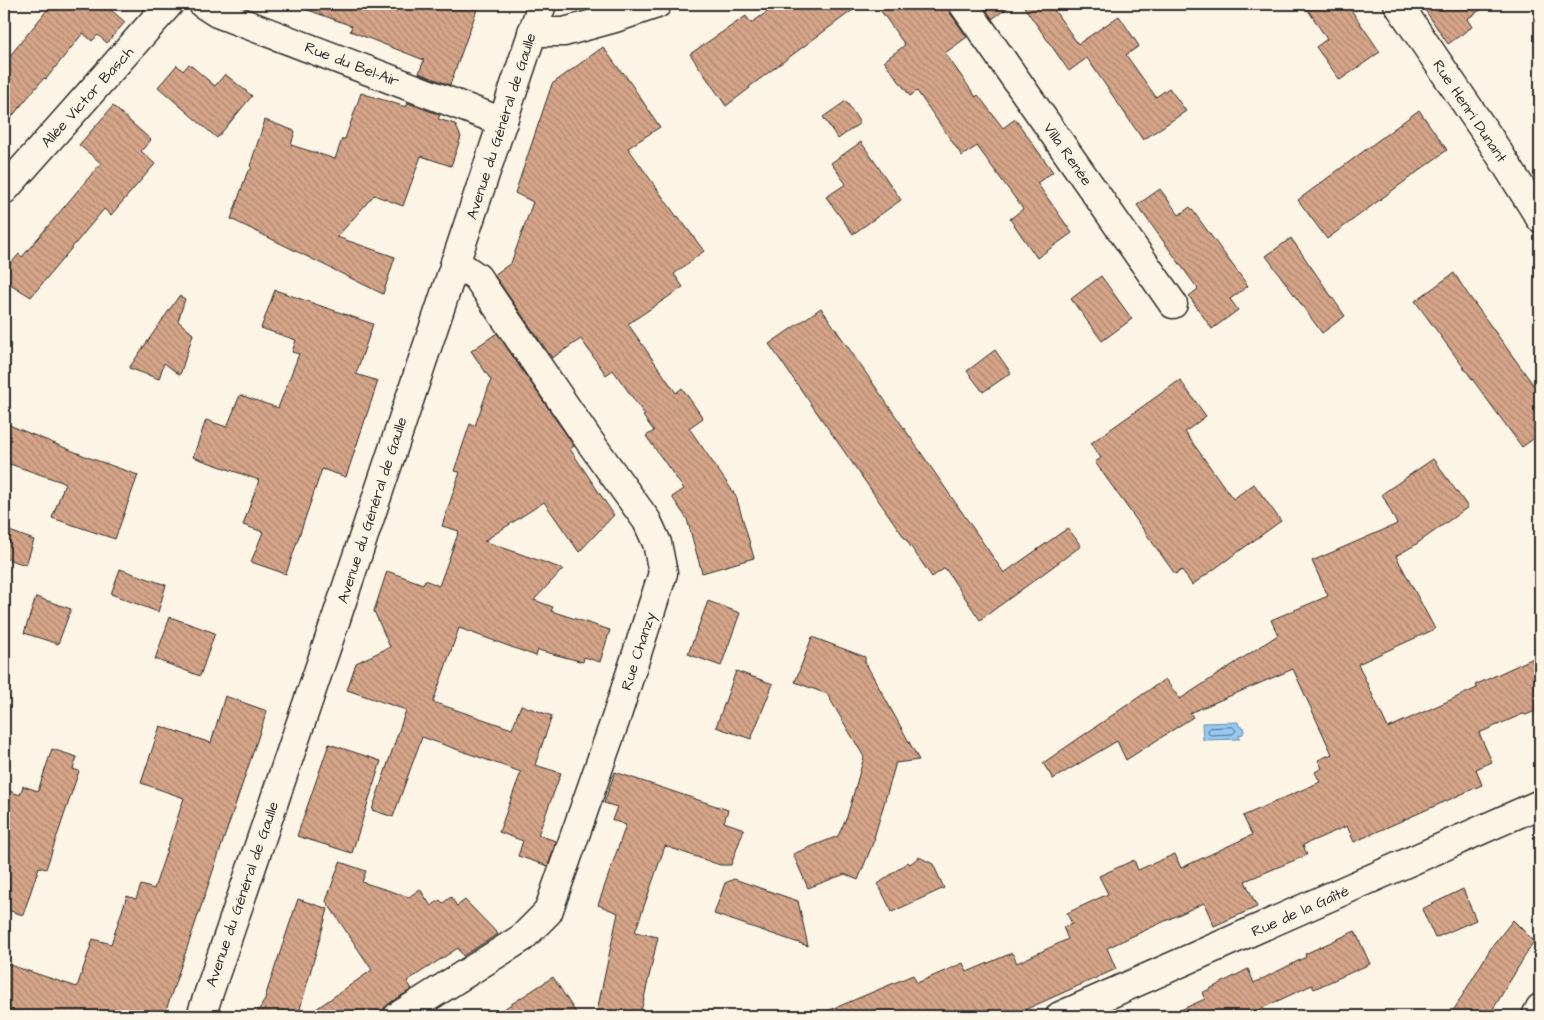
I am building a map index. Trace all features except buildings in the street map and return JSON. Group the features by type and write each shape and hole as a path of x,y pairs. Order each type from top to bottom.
{"street":[{"name":"Allée Victor Basch","path":"4,190 169,4"},
{"name":"Rue du Bel-Air","path":"203,4 217,13 503,122"},
{"name":"Avenue du Général de Gaulle","path":"200,1016 334,625 542,4"},
{"path":"532,32 564,32 657,4"},
{"name":"Villa Renée","path":"963,4 1173,304"},
{"name":"Rue Henri Dunant","path":"1398,4 1490,139 1540,218"},
{"name":"Rue Chanzy","path":"398,1016 522,938 548,912 615,721 663,573 657,543 647,521 477,278 455,262"},
{"name":"Rue de la Gaîté","path":"1060,1016 1540,804"},
{"path":"1536,1016 1540,1008"}],"water":[{"path":"1238,722 1244,731 1243,734 1239,735 1240,739 1203,740 1202,723"}]}
